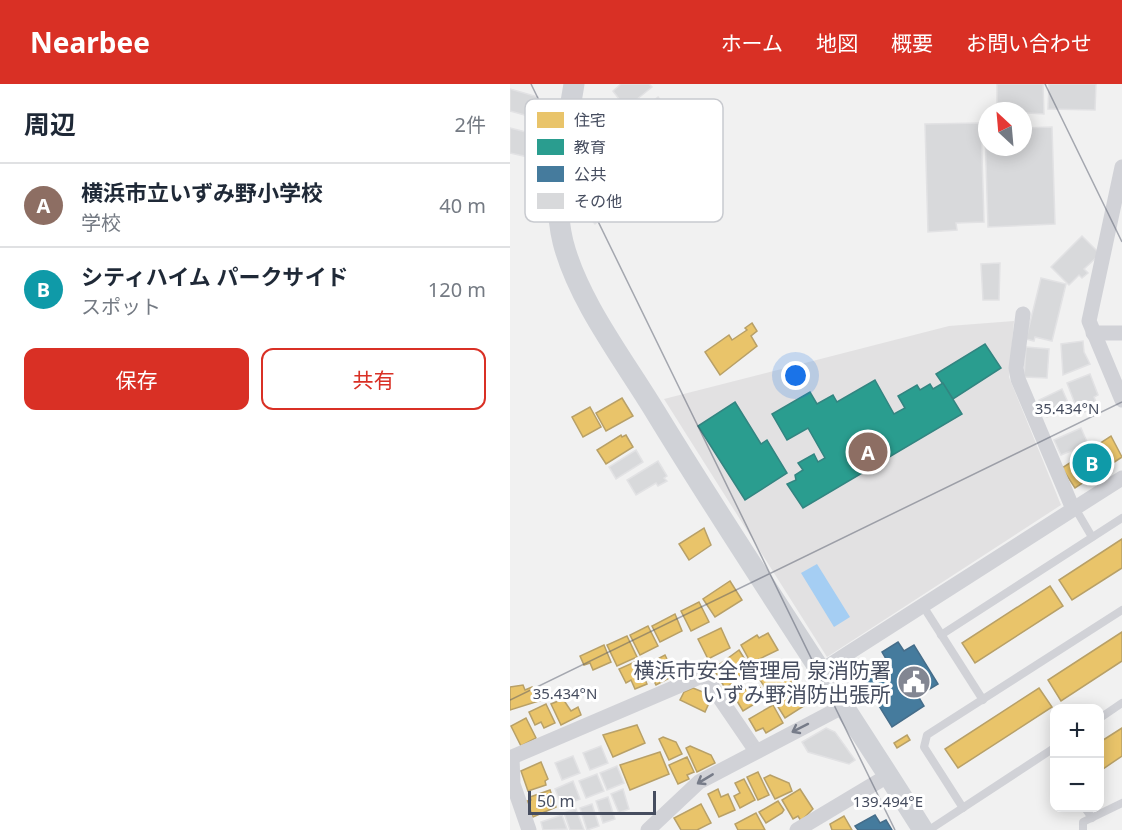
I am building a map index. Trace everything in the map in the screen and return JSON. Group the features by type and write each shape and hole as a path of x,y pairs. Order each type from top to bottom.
{"street":[{"path":"571,99 574,84"},
{"path":"1122,167 1089,321 1122,400"},
{"path":"561,222 562,239 570,266 586,300 696,480 822,670 923,830"},
{"path":"1023,314 1016,368 1018,379 1074,508"},
{"path":"1094,333 1122,333"},
{"path":"822,670 1122,478"},
{"path":"529,830 513,784 513,757 704,675 756,751"},
{"path":"648,830 699,782 844,706"},
{"path":"797,830 889,775"}],"lane":[{"path":"1074,508 1092,537"},
{"path":"941,635 1122,518"},
{"path":"922,606 983,700"},
{"path":"963,808 924,747 927,735 1122,610"},
{"path":"1104,715 1122,703"},
{"path":"929,830 1050,750"},
{"path":"1083,830 1083,822 1122,803"},
{"path":"1088,812 1092,818"}],"shaded area":[{"path":"1014,321 1009,377 1061,505 827,657 664,399 949,326"}],"water":[{"path":"817,564 850,617 834,627 801,573"}],"building: 住宅":[{"path":"752,323 757,331 751,336 757,346 720,375 705,352 729,335 732,340 747,330 745,328"},
{"path":"622,398 633,416 606,431 596,413"},
{"path":"590,407 601,427 583,437 572,417"},
{"path":"621,435 622,437 626,435 633,447 606,464 597,450"},
{"path":"1111,436 1122,457 1075,488 1062,468"},
{"path":"704,528 711,545 689,560 679,544"},
{"path":"1122,539 1122,568 1072,600 1059,580"},
{"path":"730,581 742,600 715,617 703,599"},
{"path":"1050,586 1063,606 975,663 962,643"},
{"path":"699,602 709,622 691,631 681,611"},
{"path":"675,614 682,631 660,642 652,626"},
{"path":"648,626 658,646 640,655 630,635"},
{"path":"721,628 730,648 708,659 698,639"},
{"path":"1122,632 1122,661 1061,701 1048,680"},
{"path":"768,633 778,650 751,663 741,645 757,635 759,638"},
{"path":"627,636 637,657 617,666 607,645"},
{"path":"604,645 611,662 593,670 590,663 584,665 580,656"},
{"path":"739,650 749,666 743,669 745,672 737,678 738,680 725,688 716,673 719,671 716,667"},
{"path":"665,655 675,675 656,685 646,665"},
{"path":"637,661 647,684 635,689 631,680 626,683 619,669"},
{"path":"783,661 795,680 770,695 758,677"},
{"path":"523,685 525,690 532,687 534,693 541,690 545,699 510,710 510,687"},
{"path":"753,685 754,689 759,686 766,697 743,711 734,696"},
{"path":"800,687 810,702 785,718 775,702"},
{"path":"693,688 703,692 709,703 705,712 680,700 684,692"},
{"path":"1039,688 1050,704 1050,708 958,768 945,749"},
{"path":"563,699 571,711 578,707 581,715 561,725 551,704"},
{"path":"546,704 555,723 544,728 541,722 535,725 529,712"},
{"path":"773,705 783,723 766,733 763,728 756,731 749,719"},
{"path":"526,718 536,738 521,746 511,726"},
{"path":"637,725 645,743 613,757 603,735"},
{"path":"1122,728 1122,756 1104,768 1104,758 1104,739"},
{"path":"907,735 910,740 897,748 894,743"},
{"path":"663,737 676,742 682,754 669,760 659,739"},
{"path":"690,746 711,755 715,763 697,772 686,748"},
{"path":"660,752 669,774 630,790 620,765"},
{"path":"687,757 694,772 687,775 689,779 678,784 669,765"},
{"path":"541,762 548,779 545,781 546,785 528,791 521,771"},
{"path":"758,772 769,795 758,800 747,777"},
{"path":"770,775 789,783 792,791 775,799 764,778"},
{"path":"744,779 755,800 740,808 734,796 740,793 735,783"},
{"path":"718,789 721,797 728,794 735,810 719,817 708,794"},
{"path":"800,789 813,809 801,821 798,816 793,819 782,800"},
{"path":"550,790 556,807 533,817 527,801 531,800 530,797"},
{"path":"778,801 784,810 766,823 759,812"},
{"path":"701,804 711,823 697,830 681,830 674,818"},
{"path":"756,813 765,830 738,830 735,824"},
{"path":"844,816 852,830 832,830 830,824"}],"building: 教育":[{"path":"985,344 1001,368 953,399 936,374"},
{"path":"875,380 894,414 905,408 898,396 917,385 920,390 930,384 933,389 943,383 962,414 803,508 787,484 796,480 795,475 803,470 798,463 814,454 818,462 825,458 808,428 787,440 772,414 810,392 817,404 833,395 837,402"},
{"path":"735,402 761,444 767,440 787,473 745,500 698,426"}],"building: 公共":[{"path":"898,642 904,651 914,645 938,684 918,696 924,706 892,727 876,701 870,705 865,697 870,695 859,677 878,666 881,671 890,666 882,652"},
{"path":"875,815 880,823 886,820 892,830 858,830 855,826"}],"building: その他":[{"path":"621,84 649,84 652,87 637,99 619,99 613,91"},
{"path":"997,84 1043,84 1044,114 1032,113 1032,102 997,102"},
{"path":"1049,84 1096,84 1095,110 1048,109"},
{"path":"510,89 538,97 537,99 525,99 525,115 510,111"},
{"path":"978,123 978,156 982,156 984,222 956,223 957,230 928,232 925,124"},
{"path":"1052,127 1055,224 988,227 986,156 1032,156 1032,128"},
{"path":"510,128 525,132 525,156 510,153"},
{"path":"1082,236 1100,254 1084,269 1088,273 1082,278 1079,275 1069,285 1051,267"},
{"path":"1000,263 999,300 983,300 981,264"},
{"path":"1041,278 1066,284 1052,341 1035,337 1034,341 1026,339"},
{"path":"1083,341 1084,352 1090,364 1063,375 1061,344"},
{"path":"1026,347 1049,349 1047,378 1024,377"},
{"path":"1090,374 1098,395 1094,397 1098,407 1079,414 1067,383"},
{"path":"1062,389 1070,407 1047,417 1039,400"},
{"path":"1081,428 1088,444 1061,455 1054,440"},
{"path":"636,450 643,462 616,479 609,467"},
{"path":"658,461 667,476 664,478 667,481 658,486 656,483 636,495 627,480"},
{"path":"826,728 835,732 855,760 849,764 808,752 802,742"},
{"path":"601,746 608,763 590,770 583,753"},
{"path":"573,756 580,773 562,780 555,763"},
{"path":"617,766 624,783 607,790 600,773"},
{"path":"597,774 604,791 586,798 579,781"},
{"path":"573,781 580,799 562,806 555,789"},
{"path":"623,789 629,809 619,813 611,794"},
{"path":"608,797 615,819 603,823 596,801"},
{"path":"592,804 599,826 587,830 580,808"},
{"path":"576,809 584,830 570,830 564,813"},
{"path":"562,815 567,829 543,830 541,822"}],"place":[{"name":"横浜市立いずみ野小学校","path":"868,452"},
{"name":"シティハイム パークサイド","path":"1092,463"},
{"name":"横浜市安全管理局 泉消防署 いずみ野消防出張所","path":"914,682"}]}
